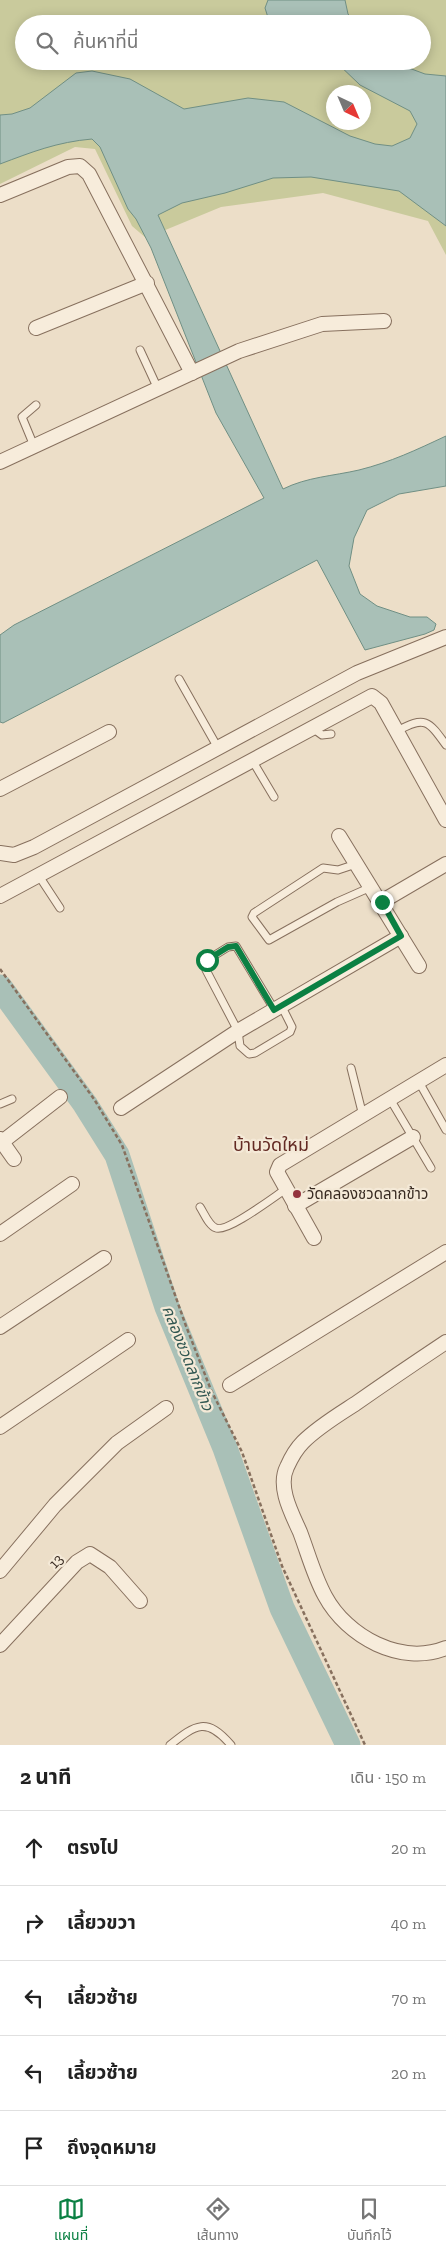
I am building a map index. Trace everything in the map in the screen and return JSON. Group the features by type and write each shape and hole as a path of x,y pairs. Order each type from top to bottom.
{"street":[{"path":"0,195 58,170 80,166 89,174 194,372"},
{"path":"36,328 147,283"},
{"path":"0,462 240,351 322,324 384,321"},
{"path":"0,853 14,855 34,847 357,673 446,637"},
{"path":"0,896 372,696 381,703 446,820"},
{"path":"0,789 110,732"},
{"path":"339,836 382,902 419,966"},
{"path":"382,902 446,864"},
{"path":"121,1108 238,1031 401,936"},
{"path":"314,1238 277,1172 280,1165 446,1065"},
{"path":"14,1159 1,1140 60,1097"},
{"path":"295,1206 413,1137"},
{"path":"0,1234 72,1184"},
{"path":"230,1385 446,1252"},
{"path":"0,1327 104,1258"},
{"path":"0,1427 128,1340"},
{"path":"446,1342 326,1423 303,1442 286,1469 284,1480 290,1507 325,1596 344,1621 370,1641 387,1649 432,1654 446,1648"},
{"path":"0,1571 55,1504 117,1444 166,1408"},
{"name":"13","path":"0,1644 77,1562 90,1554 110,1567 140,1601"}],"lane":[{"path":"140,350 158,389"},
{"path":"34,446 22,417 36,405"},
{"path":"179,679 218,748"},
{"path":"397,731 414,722 424,721 432,726 446,746"},
{"path":"312,727 322,735 331,734"},
{"path":"252,760 274,797"},
{"path":"357,863 338,870 323,868 254,913 252,917 254,922 270,940 337,902 372,887"},
{"path":"39,876 60,908"},
{"path":"236,946 278,1008 292,1027 290,1032 255,1053 249,1054 240,1046 238,1031 206,970 205,963 228,947 236,946"},
{"path":"351,1068 363,1116"},
{"path":"419,1082 446,1130"},
{"path":"0,1104 12,1099"},
{"path":"390,1099 431,1168"},
{"path":"200,1207 214,1228 218,1229 230,1225 286,1189"},
{"path":"170,1745 188,1730 204,1725 218,1731 231,1745"}],"path":[{"path":"0,969 94,1099 122,1145 186,1326 211,1390 242,1452 282,1566 365,1745"}],"green space":[{"path":"0,0 446,0 446,255 428,221 323,193 221,207 146,238 132,226 95,149 75,147 0,184"}],"shaded area":[{"path":"268,0 345,0 349,15 267,15 265,8"},
{"path":"344,70 414,70 425,74 446,76 446,226 399,191 311,177 273,178 225,193 182,203 158,215 283,489 311,479 359,470 382,463 446,436 446,486 399,494 367,510 354,538 349,566 360,594 377,606 410,617 427,617 436,624 434,630 365,650 317,560 3,723 0,722 0,635 14,625 264,498 216,413 151,248 136,219 128,209 100,147 92,139 67,142 0,164 0,115 12,114 30,108 76,73 92,71 130,79 184,109 248,98 284,102 326,124 326,130 338,130 375,144 392,146 410,138 417,124 410,111 371,91 371,85 360,85"}],"waterway":[{"name":"คลองชวดลากข้าว","path":"0,987 85,1104 117,1155 167,1307 225,1448 282,1608 348,1745"}],"place":[{"name":"วัดคลองชวดลากข้าว","path":"297,1194"}],"district":[{"name":"บ้านวัดใหม่","path":"271,1145"}],"route":[{"path":"207,960 228,947 236,946 274,1010 401,936 382,902"}]}
